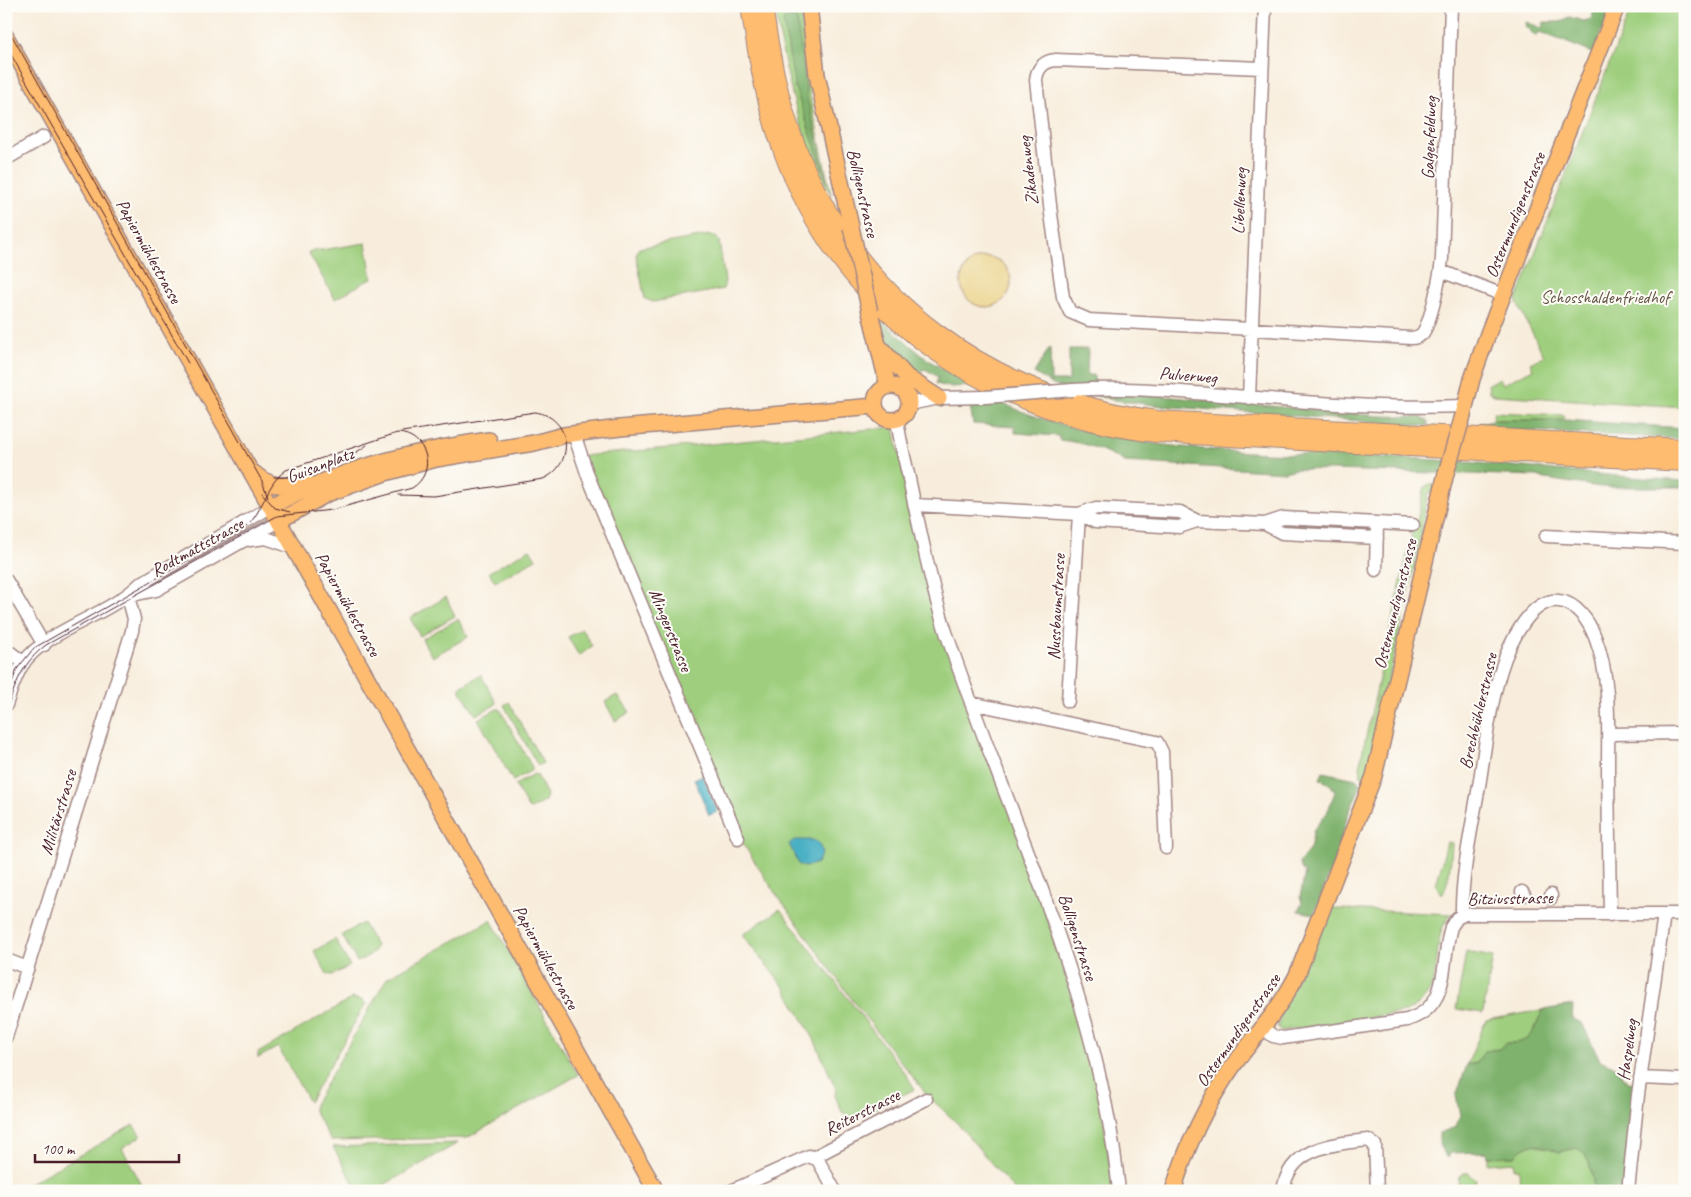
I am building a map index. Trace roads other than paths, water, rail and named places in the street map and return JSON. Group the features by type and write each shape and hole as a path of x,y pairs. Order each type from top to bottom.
{"highway":[{"path":"750,6 765,91 781,148 802,196 829,241 860,282 904,326 939,354 1002,391 1080,420 1156,433 1685,462"},
{"path":"763,6 778,88 794,142 815,189 840,232 871,272 907,310 946,341 1010,379 1084,406 1157,420 1685,448"}],"main road":[{"name":"Bolligenstrasse","path":"808,6 817,75 888,386"},
{"name":"Ostermundigenstrasse","path":"1173,1191 1195,1134 1213,1097 1234,1065 1285,998 1298,975 1369,792 1446,473 1480,354 1617,6"},
{"name":"Papiermühlestrasse","path":"6,37 251,468 656,1191"},
{"path":"878,346 907,377 939,398"},
{"path":"888,386 898,387 904,391 909,404 905,415 897,420 882,418 875,406 878,392 888,386"},
{"path":"251,468 264,481 289,486 357,465 382,466 436,459 534,444 569,435 732,417 875,406"},
{"name":"Guisanplatz","path":"272,506 308,488 382,466"},
{"name":"Guisanplatz","path":"280,520 382,466"}],"street":[{"name":"Libellenweg","path":"1249,398 1265,6"},
{"name":"Galgenfeldweg","path":"1251,329 1415,338 1422,334 1426,327 1441,271 1451,6"},
{"name":"Zikadenweg","path":"1251,329 1089,320 1070,312 1063,297 1058,271 1036,78 1043,64 1055,60 1262,68"},
{"path":"6,159 44,138"},
{"path":"1441,271 1503,295"},
{"name":"Pulverweg","path":"909,404 939,398 1137,388 1249,398 1464,412"},
{"name":"Bolligenstrasse","path":"897,420 934,593 971,703 1061,942 1103,1092 1119,1191"},
{"name":"Mingerstrasse","path":"569,435 588,476 738,838"},
{"path":"915,505 1079,514 1095,522 1179,527 1197,520 1265,524 1283,518 1413,526"},
{"name":"Rodtmattstrasse","path":"6,705 15,678 24,663 44,644 128,596 140,584 272,506"},
{"name":"Nussbaumstrasse","path":"1068,701 1079,514"},
{"name":"Rodtmattstrasse","path":"128,596 156,590 280,520"},
{"path":"1265,524 1282,533 1377,538"},
{"path":"1376,570 1377,524"},
{"path":"1546,536 1685,543"},
{"path":"225,552 249,540 263,538 295,548"},
{"path":"6,580 44,644"},
{"name":"Militärstrasse","path":"6,1037 132,632 134,619 128,596"},
{"name":"Brechbühlerstrasse","path":"1462,915 1474,816 1497,687 1504,662 1515,637 1529,617 1543,605 1556,601 1568,604 1582,616 1592,630 1605,673 1608,734 1610,916"},
{"path":"6,652 11,653 24,663"},
{"path":"971,703 1157,742 1162,752 1166,848"},
{"path":"1608,734 1685,733"},
{"name":"Haspelweg","path":"1628,1191 1640,1078 1664,914"},
{"name":"Bitziusstrasse","path":"1263,1028 1273,1036 1283,1038 1407,1020 1423,1013 1437,998 1451,928 1455,920 1462,915 1610,916 1685,914"},
{"path":"6,960 28,968"},
{"path":"1640,1078 1685,1080"},
{"name":"Reiterstrasse","path":"730,1191 802,1157 814,1157 926,1099"},
{"path":"1283,1191 1292,1167 1310,1151 1322,1147 1372,1141 1375,1145 1376,1191"},
{"name":"Reiterstrasse","path":"814,1157 835,1191"}],"water":[{"path":"703,775 718,812 709,815 694,779"},
{"path":"794,840 813,840 819,843 822,853 817,863 805,867 799,865 789,844"}],"tram line":[{"path":"6,25 262,481 268,497"},
{"path":"6,46 188,363"},
{"path":"398,495 434,496 543,479 554,472 561,463 565,453 565,442 562,432 556,423 547,416 535,412 402,432"},
{"path":"6,699 17,669 34,648 245,528 256,514 273,483 286,470 397,433 407,435 416,440 422,447 426,455 425,473 412,488 332,510 277,516 46,645 31,659 20,675 6,712"},
{"path":"274,477 295,476 308,472 336,462 367,445"},
{"path":"262,493 275,508 290,512"}],"park label":[{"name":"Schosshaldenfriedhof","path":"1605,297"}]}
